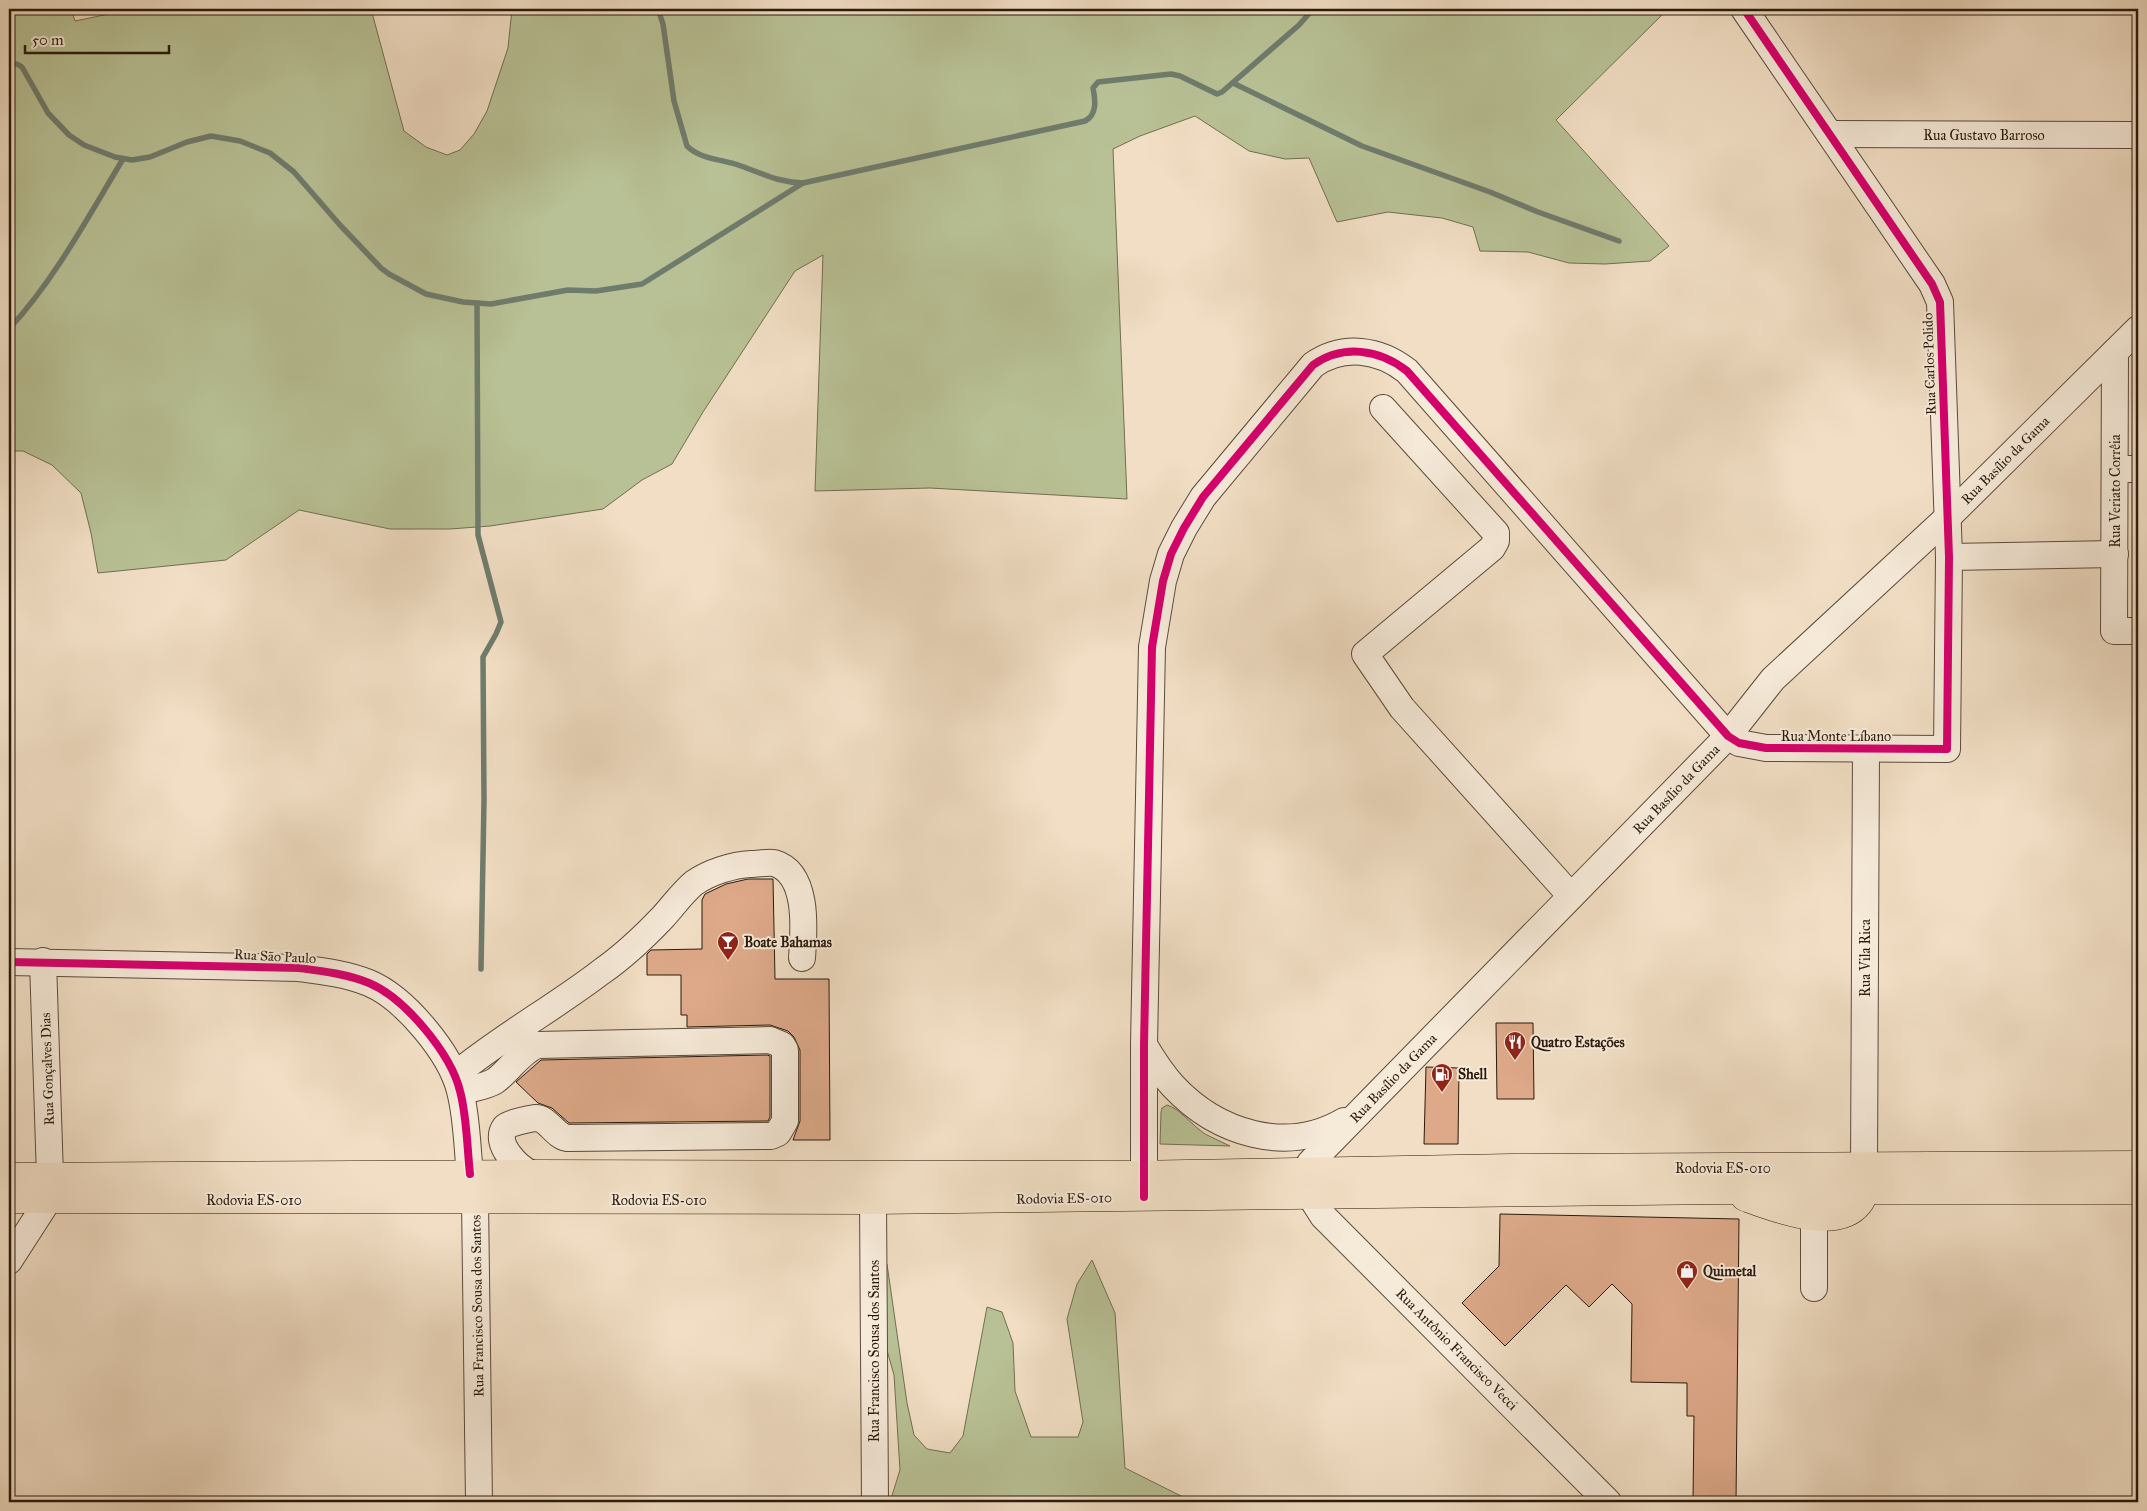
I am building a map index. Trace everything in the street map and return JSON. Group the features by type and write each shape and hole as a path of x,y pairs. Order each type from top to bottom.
{"main road":[{"name":"Rodovia ES-010","path":"1308,1183 1725,1190 1864,1179 2138,1165"},
{"name":"Rodovia ES-010","path":"472,1187 532,1174 1144,1186"},
{"name":"Rodovia ES-010","path":"9,1177 49,1188"},
{"name":"Rodovia ES-010","path":"9,1199 49,1188 472,1187 873,1200 1144,1186 1864,1179 2138,1190"},
{"path":"1725,1190 1787,1212 1814,1217 1830,1216 1852,1210 1862,1199 1864,1179"}],"street":[{"name":"Rua Carlos Polido","path":"1744,9 1932,284 1940,302 1949,556 1948,749"},
{"name":"Rua Gustavo Barroso","path":"1830,134 2138,135"},
{"name":"Rua Basílio da Gama","path":"1308,1183 1311,1160 1728,736 1773,680 1947,518 2138,329"},
{"path":"1144,1186 1144,1045 1152,648 1163,581 1171,554 1184,528 1204,497 1313,365 1324,357 1350,352 1366,352 1395,362 1407,371 1728,736"},
{"name":"Rua Veriato Corrêia","path":"2115,352 2126,469 2115,554 2126,631"},
{"path":"1383,408 1496,533 1496,541 1486,553 1365,654 1402,708 1571,896"},
{"path":"1949,556 2115,554"},
{"name":"Rua Monte Líbano","path":"1728,736 1739,743 1766,748 1948,749"},
{"name":"Rua Vila Rica","path":"1864,1179 1866,749"},
{"path":"458,1083 476,1058 572,993 631,949 694,884 708,876 738,865 773,863 787,870 799,892 805,921 802,958"},
{"name":"Rua São Paulo","path":"9,962 43,961 299,968 339,974 370,983 395,999 433,1037 458,1083 472,1187"},
{"name":"Rua Gonçalves Dias","path":"43,961 49,1188"},
{"path":"458,1083 489,1084 496,1080 525,1052 537,1045 770,1040 782,1045 785,1050 786,1121 778,1132 772,1136 567,1138 557,1135 545,1123 535,1118 509,1124 504,1128 503,1134 508,1153 519,1167 532,1174"},
{"path":"1144,1045 1164,1075 1181,1094 1220,1123 1238,1130 1259,1136 1284,1138 1306,1136 1328,1129 1356,1115"},
{"name":"Rua Antônio Francisco Vecci","path":"1308,1183 1322,1216 1608,1502"},
{"name":"Rua Francisco Sousa dos Santos","path":"472,1187 479,1502"},
{"path":"9,1261 49,1188"},
{"name":"Rua Francisco Sousa dos Santos","path":"873,1200 875,1502"},
{"path":"1814,1217 1814,1288"}],"green space":[{"path":"9,9 71,9 75,21 133,9 371,9 404,131 426,147 447,155 460,150 474,134 487,111 508,48 512,9 1668,9 1556,120 1669,246 1650,261 1605,264 1569,263 1528,252 1480,251 1473,227 1442,218 1388,212 1337,222 1309,158 1285,159 1249,151 1195,116 1140,136 1113,149 1127,499 930,488 815,491 823,255 795,271 703,412 672,464 642,480 603,509 490,526 450,529 390,529 299,510 226,560 98,573 81,493 52,465 23,451 9,451"},
{"path":"1167,1105 1205,1134 1230,1146 1160,1144 1161,1112 1162,1108"},
{"path":"875,1254 887,1264 907,1403 914,1435 927,1449 950,1453 963,1436 987,1307 1002,1312 1013,1343 1015,1391 1031,1437 1078,1437 1083,1422 1067,1319 1077,1284 1092,1260 1115,1313 1125,1468 1193,1502 890,1502 900,1470 894,1375 863,1266"}],"building":[{"path":"748,879 773,879 775,979 829,979 830,1140 793,1140 800,1121 800,1050 794,1037 788,1031 770,1025 687,1027 687,1015 681,1015 681,975 647,975 647,954 651,950 702,949 702,900 705,894 726,884"},
{"path":"1496,1023 1533,1023 1534,1099 1497,1099"},
{"path":"770,1056 770,1117 768,1121 569,1123 552,1108 538,1103 516,1082 541,1060"},
{"name":"Shell","path":"1426,1067 1459,1068 1458,1144 1424,1144"},
{"path":"1500,1214 1739,1219 1736,1502 1693,1502 1694,1416 1687,1416 1687,1383 1631,1382 1632,1304 1612,1284 1589,1307 1566,1285 1505,1346 1462,1303 1499,1266"}],"waterway":[{"path":"658,9 663,24 674,101 687,146 705,157 734,164 778,179 803,183"},
{"path":"9,64 17,64 22,67 48,113 69,135 84,145 115,157 132,160 150,157 187,142 211,136 240,141 270,153 294,172 340,225 389,274 426,294 463,302 491,304 568,290 596,291 642,284 803,183 1085,121 1094,110 1093,88 1098,82 1171,74 1180,76 1217,94 1222,92 1299,25 1313,9"},
{"path":"1233,83 1362,146 1619,241"},
{"path":"9,329 26,310 56,269 123,159"},
{"path":"477,303 478,535 501,622 483,657 484,800 481,969"}],"cycle path":[{"path":"1144,1197 1144,1045 1152,647 1163,581 1171,554 1203,497 1313,365 1325,358 1336,354 1361,352 1385,358 1407,371 1728,736 1739,743 1766,748 1947,749 1949,557 1940,302 1932,284 1744,9"},
{"path":"9,962 299,968 343,975 369,983 383,990 397,1001 425,1029 437,1045 455,1076 462,1101 470,1174"}],"place":[{"name":"Boate Bahamas","path":"728,961"},
{"name":"Quatro Estações","path":"1515,1061"},
{"name":"Shell","path":"1442,1093"},
{"name":"Quimetal","path":"1687,1290"}]}
